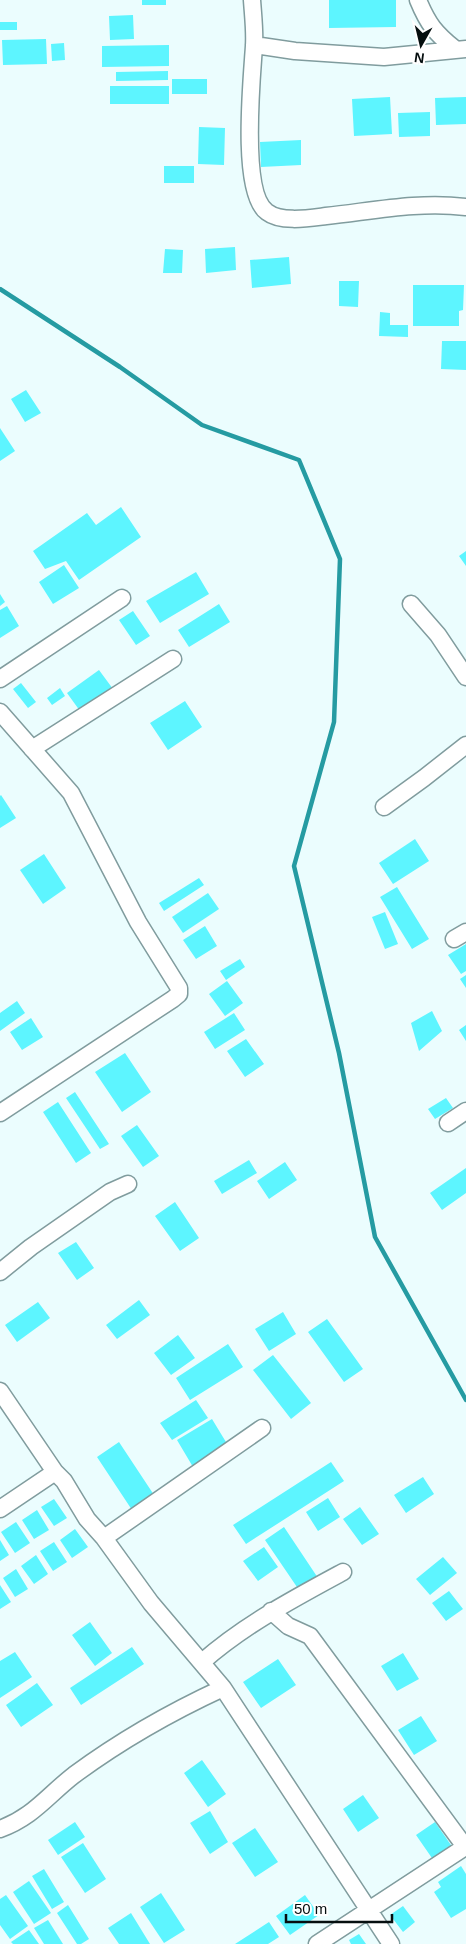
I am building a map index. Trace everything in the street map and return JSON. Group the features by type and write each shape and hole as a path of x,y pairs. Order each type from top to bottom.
{"street":[{"path":"252,0 254,44 250,73 249,116 253,186 258,202 267,212 280,218 314,218 425,204 466,207"},
{"path":"418,0 436,34 461,49"},
{"path":"254,44 295,50 384,57 461,49"},
{"path":"0,679 122,598"},
{"path":"412,604 438,635 466,677"},
{"path":"32,749 173,659"},
{"path":"0,712 71,793 138,922 179,988 179,994 0,1113"},
{"path":"384,807 466,745"},
{"path":"448,1124 466,1111"},
{"path":"0,1272 110,1192 128,1184"},
{"path":"0,1391 55,1472 64,1481 87,1519 104,1538 151,1603 223,1688 391,1944"},
{"path":"104,1538 262,1428"},
{"path":"0,1509 55,1472"},
{"path":"202,1662 224,1643 270,1611 343,1572"},
{"path":"270,1611 288,1626 310,1636 466,1848 317,1944"},
{"path":"0,1828 17,1822 36,1810 73,1776 105,1755 177,1710 223,1688"}],"building":[{"path":"142,0 166,0 166,5 142,5"},
{"path":"329,0 396,0 396,27 329,28"},
{"path":"133,15 134,39 110,40 109,16"},
{"path":"0,22 17,22 17,30 0,30"},
{"path":"46,39 47,64 3,65 2,40"},
{"path":"64,43 65,60 52,61 51,44"},
{"path":"169,45 169,66 102,67 102,46"},
{"path":"168,71 168,80 116,81 116,72"},
{"path":"172,79 207,79 207,94 172,94"},
{"path":"110,86 169,86 169,104 110,104"},
{"path":"390,97 392,134 354,136 352,99"},
{"path":"466,97 466,124 436,125 435,98"},
{"path":"430,112 430,136 399,137 398,113"},
{"path":"199,127 225,128 224,165 198,164"},
{"path":"301,140 301,165 261,167 260,142"},
{"path":"164,166 194,166 194,183 164,183"},
{"path":"235,247 236,270 206,273 205,249"},
{"path":"165,249 183,250 182,273 163,273"},
{"path":"289,257 291,284 252,288 250,260"},
{"path":"339,281 359,281 358,307 339,306"},
{"path":"413,285 464,285 463,310 459,311 459,326 413,326"},
{"path":"380,312 390,313 390,325 408,325 408,337 379,336"},
{"path":"442,341 466,341 466,370 441,369"},
{"path":"26,390 41,413 25,422 11,399"},
{"path":"0,428 15,451 0,461"},
{"path":"121,507 141,537 79,580 66,561 45,569 33,551 87,513 96,525"},
{"path":"466,551 466,566 459,556"},
{"path":"64,565 79,588 53,604 39,582"},
{"path":"196,572 209,594 160,623 146,601"},
{"path":"0,594 5,602 0,606"},
{"path":"219,604 230,622 189,647 178,630"},
{"path":"7,606 19,626 0,638 0,610"},
{"path":"133,611 150,636 136,645 119,620"},
{"path":"99,670 113,689 80,711 67,693"},
{"path":"21,683 36,702 28,708 13,689"},
{"path":"60,688 65,696 52,705 47,698"},
{"path":"185,701 202,727 168,750 150,723"},
{"path":"0,796 16,818 0,828"},
{"path":"415,839 429,861 393,884 379,863"},
{"path":"44,854 66,888 43,904 20,870"},
{"path":"199,878 204,885 164,911 159,903"},
{"path":"397,887 429,939 412,949 380,897"},
{"path":"208,893 219,909 183,933 172,917"},
{"path":"385,912 398,944 385,949 372,917"},
{"path":"205,926 217,946 196,959 183,940"},
{"path":"466,944 466,971 461,974 448,955"},
{"path":"240,959 245,967 226,980 220,971"},
{"path":"466,975 466,988 460,979"},
{"path":"227,981 243,1003 225,1016 209,994"},
{"path":"17,1001 25,1013 0,1031 0,1013"},
{"path":"432,1011 442,1031 419,1051 411,1023"},
{"path":"234,1013 245,1030 215,1049 204,1032"},
{"path":"31,1018 43,1037 22,1050 10,1032"},
{"path":"466,1025 466,1041 459,1030"},
{"path":"246,1039 264,1064 245,1077 227,1051"},
{"path":"125,1053 151,1092 122,1112 95,1072"},
{"path":"75,1092 109,1144 100,1149 66,1098"},
{"path":"446,1098 453,1108 435,1119 428,1109"},
{"path":"58,1102 91,1153 76,1163 43,1112"},
{"path":"137,1125 159,1156 143,1167 121,1136"},
{"path":"249,1160 257,1173 222,1194 214,1181"},
{"path":"285,1162 297,1180 269,1199 257,1181"},
{"path":"466,1168 466,1193 442,1210 430,1193"},
{"path":"175,1202 199,1238 180,1251 155,1216"},
{"path":"76,1242 94,1268 77,1280 58,1253"},
{"path":"139,1300 150,1315 117,1339 106,1325"},
{"path":"38,1302 50,1318 17,1342 5,1325"},
{"path":"283,1312 296,1334 269,1351 255,1329"},
{"path":"327,1319 363,1369 344,1382 308,1332"},
{"path":"178,1335 195,1358 171,1375 154,1353"},
{"path":"228,1344 243,1367 190,1400 176,1378"},
{"path":"273,1355 311,1403 291,1419 253,1370"},
{"path":"196,1400 208,1418 172,1440 160,1423"},
{"path":"212,1419 229,1447 193,1467 177,1440"},
{"path":"119,1442 154,1495 132,1510 97,1457"},
{"path":"331,1462 344,1481 246,1544 233,1525"},
{"path":"423,1477 434,1494 406,1513 394,1495"},
{"path":"328,1498 340,1517 318,1531 306,1512"},
{"path":"54,1499 67,1518 54,1526 41,1507"},
{"path":"360,1507 379,1534 362,1545 343,1519"},
{"path":"37,1510 49,1530 34,1539 22,1520"},
{"path":"16,1522 30,1543 15,1553 1,1532"},
{"path":"284,1527 318,1578 299,1590 265,1540"},
{"path":"75,1529 88,1547 72,1558 60,1540"},
{"path":"0,1540 9,1555 0,1561"},
{"path":"54,1542 67,1562 53,1571 40,1551"},
{"path":"264,1547 278,1567 258,1581 243,1561"},
{"path":"36,1555 48,1574 34,1584 21,1566"},
{"path":"443,1557 457,1573 430,1595 416,1579"},
{"path":"16,1569 28,1589 15,1597 3,1578"},
{"path":"0,1585 11,1602 0,1609"},
{"path":"449,1591 463,1609 446,1621 432,1603"},
{"path":"90,1622 112,1653 95,1666 72,1635"},
{"path":"132,1647 144,1664 81,1705 70,1688"},
{"path":"15,1652 32,1677 0,1698 0,1661"},
{"path":"403,1653 419,1679 397,1691 381,1666"},
{"path":"278,1659 296,1685 261,1708 243,1682"},
{"path":"37,1683 53,1705 21,1727 6,1705"},
{"path":"421,1716 437,1741 414,1755 398,1730"},
{"path":"202,1760 226,1794 208,1807 184,1773"},
{"path":"363,1795 379,1818 358,1832 343,1809"},
{"path":"210,1811 228,1842 210,1854 190,1823"},
{"path":"75,1822 85,1837 58,1855 48,1840"},
{"path":"435,1822 453,1848 434,1861 416,1835"},
{"path":"255,1828 278,1862 255,1877 232,1843"},
{"path":"83,1843 106,1879 85,1893 61,1857"},
{"path":"461,1866 466,1874 466,1909 451,1918 434,1892 441,1887 438,1882"},
{"path":"44,1869 64,1902 52,1909 32,1876"},
{"path":"29,1881 51,1913 34,1924 13,1892"},
{"path":"161,1893 185,1930 164,1943 140,1907"},
{"path":"6,1895 28,1926 10,1939 0,1925 0,1899"},
{"path":"305,1895 319,1915 290,1935 276,1916"},
{"path":"68,1905 89,1939 81,1944 77,1944 57,1913"},
{"path":"403,1906 415,1922 403,1932 390,1915"},
{"path":"131,1913 150,1944 119,1944 108,1928"},
{"path":"48,1920 63,1944 44,1944 34,1928"},
{"path":"269,1922 279,1937 268,1944 235,1944"},
{"path":"29,1930 39,1944 13,1944 11,1942"},
{"path":"359,1934 366,1944 351,1944 349,1940"}],"waterway":[{"path":"0,289 120,367 202,425 299,460 340,559 334,722 294,866 339,1053 375,1237 466,1400"}]}
